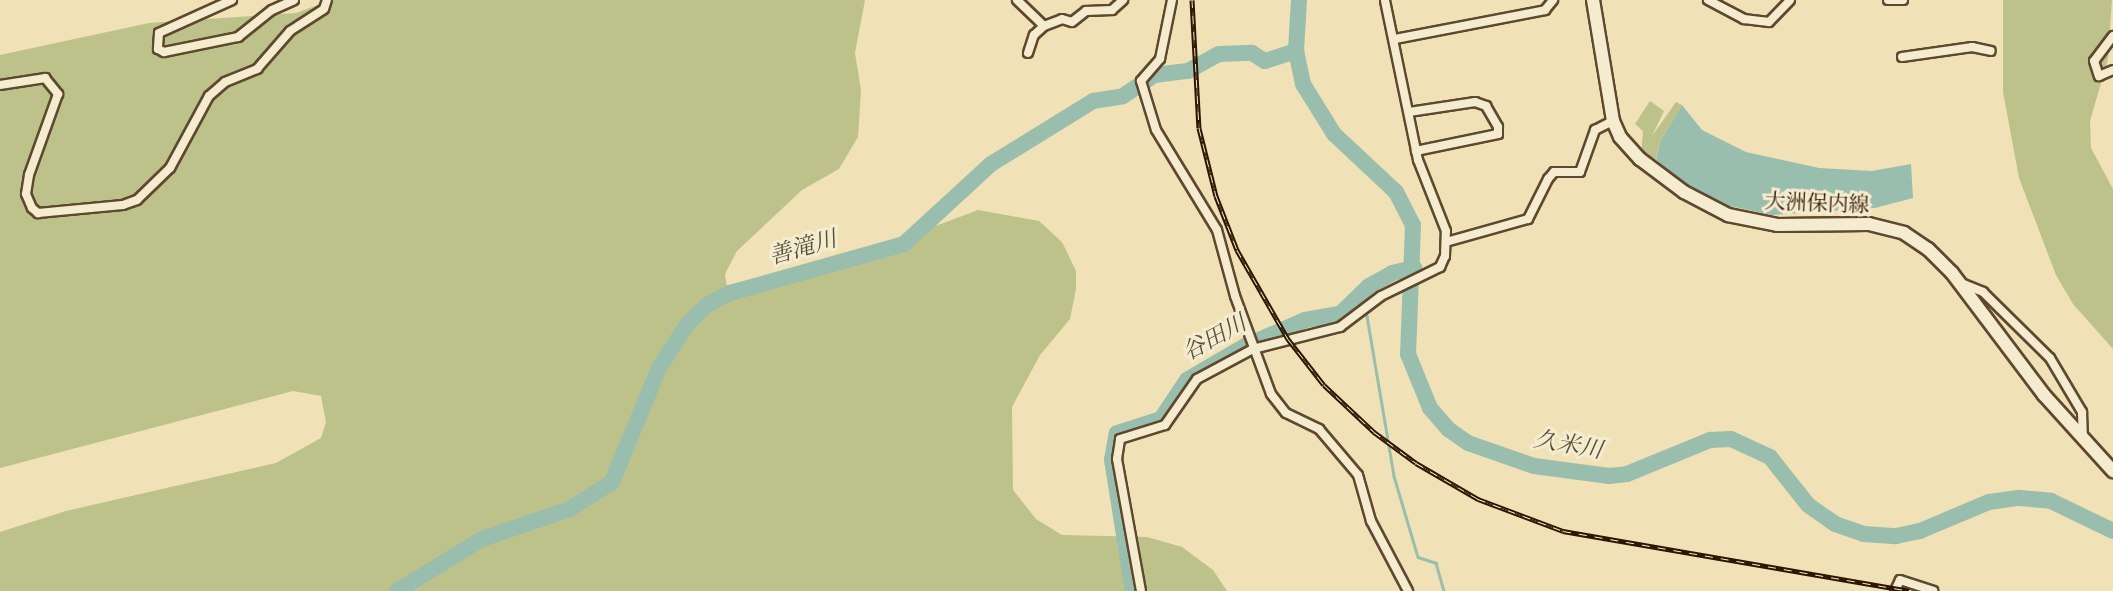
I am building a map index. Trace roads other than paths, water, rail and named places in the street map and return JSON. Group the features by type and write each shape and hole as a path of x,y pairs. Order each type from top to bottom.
{"main road":[{"name":"大洲保内線","path":"1593,0 1613,121 1640,159 1708,206 1753,222 1844,221 1904,233 1928,249 1959,282 2003,344 2113,471"}],"street":[{"path":"232,0 159,33 158,49 164,52 238,37 272,10 294,0"},
{"path":"0,85 45,78 58,93 29,175 26,194 32,208 38,213 123,205 137,200 170,168 209,96 225,82 257,69 290,31 324,9 327,0"},
{"path":"1017,0 1044,26"},
{"path":"1028,53 1034,35 1044,26 1062,19 1072,22 1086,12 1112,10 1123,0"},
{"path":"1172,0 1160,59 1141,81 1163,147 1193,185 1217,230 1253,349 1278,405 1319,429 1358,475 1371,521 1408,591"},
{"path":"1141,591 1127,528 1117,443 1164,425 1196,379 1253,349 1340,327 1390,291 1440,267 1446,243 1416,151 1385,0"},
{"path":"1395,39 1545,10 1552,0"},
{"path":"1708,0 1744,19 1769,22 1790,0"},
{"path":"1888,0 1903,0"},
{"path":"2113,36 2094,61 2099,76 2113,70"},
{"path":"1902,57 1972,47 1991,51"},
{"path":"1409,112 1475,102 1486,106 1498,127 1498,134 1416,151"},
{"path":"1446,243 1528,219 1554,172 1580,172 1595,130 1613,121"},
{"path":"1959,282 1983,292 2050,358 2082,412 2083,439"},
{"path":"1895,591 1900,580 1933,591"}],"waterway":[{"name":"久米川","path":"1299,0 1296,51 1303,84 1334,134 1396,192 1413,225 1408,354 1430,408 1448,429 1468,443 1534,466 1609,476 1627,474 1710,440 1731,439 1770,457 1808,505 1835,524 1864,534 1896,536 1920,531 1989,502 2019,498 2051,501 2113,531"},
{"name":"善滝川","path":"397,591 482,539 570,509 612,482 659,368 688,323 707,305 730,293 904,244 991,164 1093,101 1123,96 1154,75 1188,71 1219,54 1252,53 1265,61 1296,51"},
{"name":"谷田川","path":"1133,591 1112,460 1117,433 1161,419 1187,380 1245,346 1305,320 1340,314 1369,286 1392,273 1414,268"},
{"path":"1359,298 1367,316 1394,476 1418,557 1436,563 1444,591"}],"railway":[{"path":"1192,0 1199,128 1216,196 1237,250 1288,339 1324,385 1374,432 1416,463 1478,499 1563,531 1909,591"}]}
